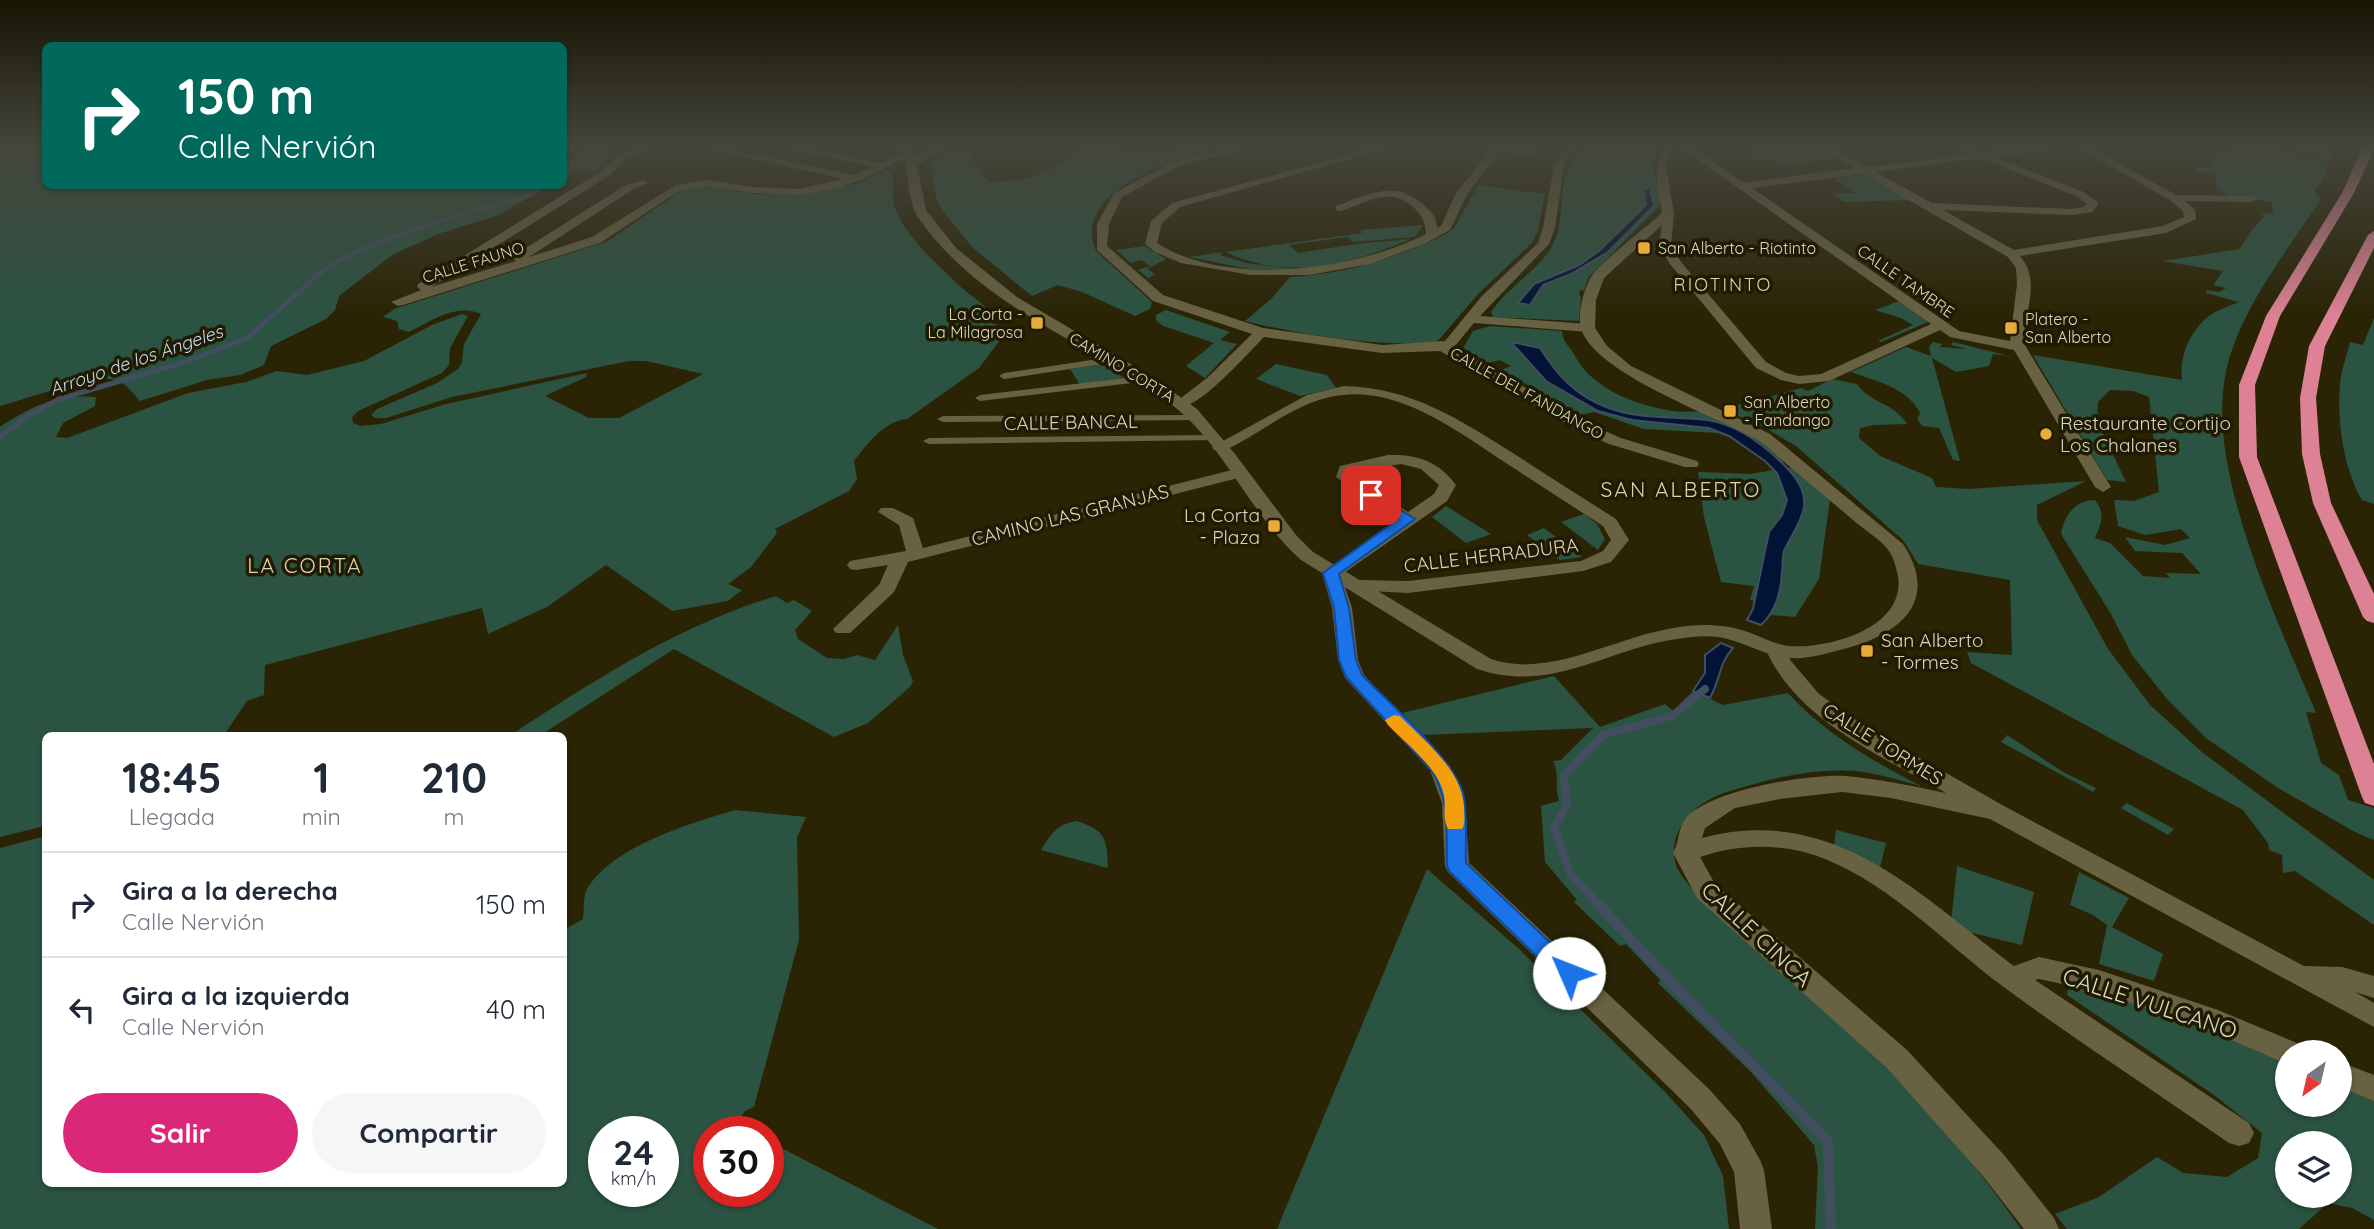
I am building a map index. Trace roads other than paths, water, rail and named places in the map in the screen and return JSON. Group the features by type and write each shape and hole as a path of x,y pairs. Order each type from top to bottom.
{"highway":[{"path":"2342,202 2273,316 2247,386 2248,457 2374,797"},
{"path":"2374,234 2317,346 2308,397 2311,454 2322,503 2374,617"}],"street":[{"name":"CALLE FAUNO","path":"559,202 398,302 596,240 654,202"},
{"path":"497,272 606,202"},
{"name":"CAMINO CORTA","path":"916,202 922,216 976,275 1007,299 1145,379 1182,404 1217,443 1299,549 1331,573 1359,586"},
{"path":"1114,202 1103,224 1101,247 1158,298 1261,332 1382,349 1443,347 1450,344 1469,319 1543,244 1553,202"},
{"path":"1186,202 1163,214 1151,232 1151,244 1162,252 1211,266 1257,274 1295,274 1370,262 1446,228 1458,202"},
{"path":"1340,208 1355,202"},
{"path":"1414,202 1432,219 1432,236"},
{"path":"1666,202 1665,245 1676,264 1761,365 1781,376 1800,380 1824,378 1941,324"},
{"name":"CALLE TAMBRE","path":"1766,202 1955,334 2019,347"},
{"path":"1924,202 2012,254 2022,266 2021,330 2016,337 2019,347 2103,486"},
{"path":"1930,206 2071,212 2088,210 2093,204 2091,202"},
{"path":"2012,254 2182,225 2190,219 2189,210 2179,202"},
{"path":"1359,586 1488,666 1523,673 1548,669 1641,639 1700,630 1732,634 1776,650 1810,651 1855,641 1884,629 1902,613 1909,581 1906,565 1897,548 1764,437 1626,369 1602,349 1588,328 1589,300 1598,276 1668,214"},
{"path":"1469,319 1588,328"},
{"path":"1182,404 1212,381 1261,332"},
{"name":"CALLE DEL FANDANGO","path":"1443,347 1585,428 1625,445 1690,464"},
{"path":"1004,376 1112,360"},
{"path":"980,398 1145,379"},
{"name":"CALLE HERRADURA","path":"1217,443 1314,397 1338,391 1373,394 1418,404 1444,415 1610,523 1620,540 1616,550 1606,559 1583,566 1408,587 1359,586"},
{"path":"943,419 1195,418"},
{"name":"CALLE BANCAL","path":"929,441 1217,443"},
{"path":"1408,519 1343,477 1346,469 1382,458 1407,458 1441,475 1448,485 1441,497 1331,573 1342,608 1348,660 1355,677 1439,766 1449,783 1454,794 1457,866 1700,1099 1730,1134 1749,1170 1756,1229"},
{"name":"CAMINO LAS GRANJAS","path":"856,565 908,557 1240,472"},
{"path":"843,629 887,588 908,557 907,522 887,512"},
{"name":"CALLE TORMES","path":"1776,650 1782,663 1812,699 1861,734 1996,812 2211,926 2297,975 2342,978 2374,987"},
{"path":"1685,853 1695,823 1730,801 1780,791 1842,784 1868,786 1996,812"},
{"name":"CALLE VULCANO","path":"1685,853 1712,843 1756,836 1810,844 1854,860 2011,978 2239,1133"},
{"name":"CALLE CINCA","path":"1685,853 1706,891 1897,1059 1993,1165 2043,1229"},
{"name":"CALLE VULCANO","path":"2011,978 2039,968 2099,981 2208,1018 2275,1047"},
{"path":"2297,975 2374,1016"},
{"path":"2352,1079 2374,1088"}],"water":[{"path":"1646,202 1653,202 1654,206 1608,252 1571,274 1543,285 1530,305 1518,303 1534,284 1579,265 1599,251 1646,205"},
{"path":"1511,342 1540,348 1568,384 1585,397 1606,407 1631,414 1707,420 1739,431 1776,457 1796,479 1802,489 1803,513 1784,551 1777,601 1761,625 1747,620 1753,609 1769,532 1782,515 1787,500 1777,473 1765,461 1729,436 1709,428 1632,420 1598,411 1546,381"},
{"path":"1721,643 1733,648 1725,660 1710,698 1693,691 1705,673 1705,655"}],"waterway":[{"name":"Arroyo de los Ángeles","path":"316,277 335,263 387,239 505,202"},
{"name":"Arroyo de los Ángeles","path":"0,437 26,417 59,399 185,362 247,338 318,275"},
{"path":"1600,906 1571,875 1554,828 1567,804 1564,775 1603,735 1672,716 1705,689"},
{"path":"1598,904 1688,1000 1828,1141 1831,1229"}],"place":[{"name":"San Alberto - Riotinto","path":"1644,248"},
{"name":"La Corta - La Milagrosa","path":"1037,323"},
{"name":"Platero - San Alberto","path":"2011,328"},
{"name":"San Alberto - Fandango","path":"1730,411"},
{"name":"Restaurante Cortijo Los Chalanes","path":"2046,434"},
{"name":"La Corta - Plaza","path":"1274,526"},
{"name":"San Alberto - Tormes","path":"1867,651"}],"district":[{"name":"RIOTINTO","path":"1723,284"},
{"name":"SAN ALBERTO","path":"1681,489"},
{"name":"LA CORTA","path":"305,565"}]}
